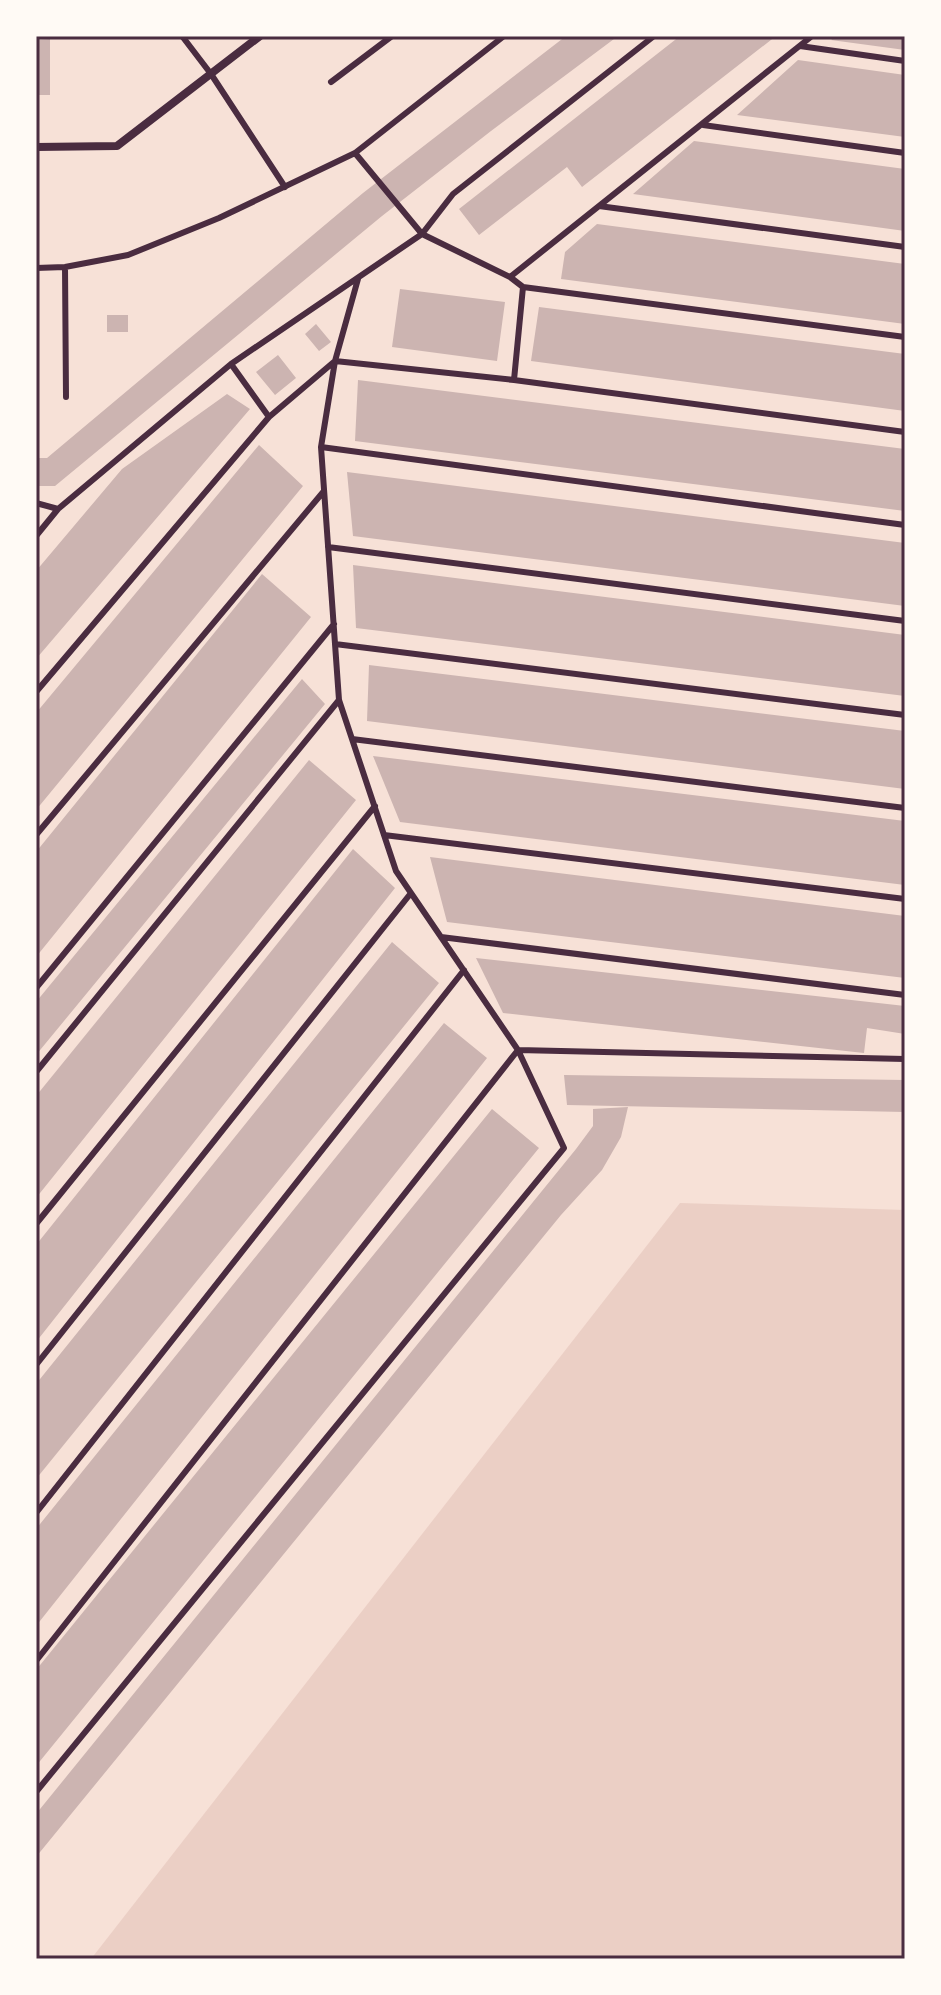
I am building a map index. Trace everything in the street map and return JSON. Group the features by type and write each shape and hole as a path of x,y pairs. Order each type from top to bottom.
{"street":[{"path":"36,147 117,146 260,36"}],"lane":[{"path":"182,36 211,74 285,187"},
{"path":"331,82 392,36"},
{"path":"36,268 65,267 128,255 355,153 504,36"},
{"path":"36,536 58,509 231,364 422,234 453,194 654,36"},
{"path":"510,277 812,36"},
{"path":"800,46 905,61"},
{"path":"701,124 905,153"},
{"path":"355,153 422,234 510,277 523,287 905,337"},
{"path":"599,206 905,247"},
{"path":"65,267 66,397"},
{"path":"36,1792 564,1148 518,1050 396,871 339,700 321,447 335,361 358,279"},
{"path":"514,380 523,287"},
{"path":"36,692 269,417 335,361 514,380 905,432"},
{"path":"231,364 269,417"},
{"path":"321,447 905,525"},
{"path":"36,835 324,490"},
{"path":"36,503 58,509"},
{"path":"328,547 905,621"},
{"path":"36,988 334,624"},
{"path":"335,644 905,715"},
{"path":"36,1072 339,700"},
{"path":"352,739 905,808"},
{"path":"36,1224 375,806"},
{"path":"384,835 905,899"},
{"path":"36,1365 411,893"},
{"path":"441,937 905,995"},
{"path":"36,1513 464,970"},
{"path":"518,1050 905,1059"},
{"path":"36,1661 518,1050"}],"shaded area":[{"path":"680,1203 905,1210 905,1959 91,1959"}],"building":[{"path":"566,36 618,36 382,216 55,486 36,486 36,458 47,458 363,193"},
{"path":"680,36 776,36 582,187 567,167 479,235 459,209"},
{"path":"836,36 905,36 905,50 831,40"},
{"path":"50,39 50,95 36,95 36,40"},
{"path":"798,60 905,75 905,137 737,115"},
{"path":"694,141 905,169 905,231 633,194"},
{"path":"597,224 905,264 905,324 561,279 565,252"},
{"path":"400,289 505,302 497,361 392,347"},
{"path":"539,307 905,354 905,411 531,361"},
{"path":"107,315 128,315 128,332 107,332"},
{"path":"316,324 331,342 319,351 305,334"},
{"path":"278,355 296,378 275,395 256,372"},
{"path":"358,380 905,449 905,511 355,441"},
{"path":"227,394 250,409 36,659 36,571 122,469"},
{"path":"259,445 303,486 36,810 36,713"},
{"path":"347,472 905,543 905,606 353,536"},
{"path":"353,565 905,635 905,696 356,628"},
{"path":"262,574 311,617 36,957 36,852"},
{"path":"369,665 905,731 905,789 367,721"},
{"path":"302,679 325,704 36,1055 36,1002"},
{"path":"373,756 905,821 905,885 400,822"},
{"path":"309,760 356,800 36,1198 36,1096"},
{"path":"353,849 395,888 36,1342 36,1245"},
{"path":"430,857 905,916 905,978 447,922"},
{"path":"392,942 439,983 36,1479 36,1384"},
{"path":"476,958 905,1006 905,1034 867,1028 864,1053 503,1013"},
{"path":"444,1023 487,1058 36,1626 36,1529"},
{"path":"564,1075 905,1080 905,1112 567,1105"},
{"path":"628,1107 621,1137 602,1170 561,1215 36,1857 36,1814 576,1149 593,1126 593,1109"},
{"path":"492,1109 539,1148 36,1766 36,1670"}]}
